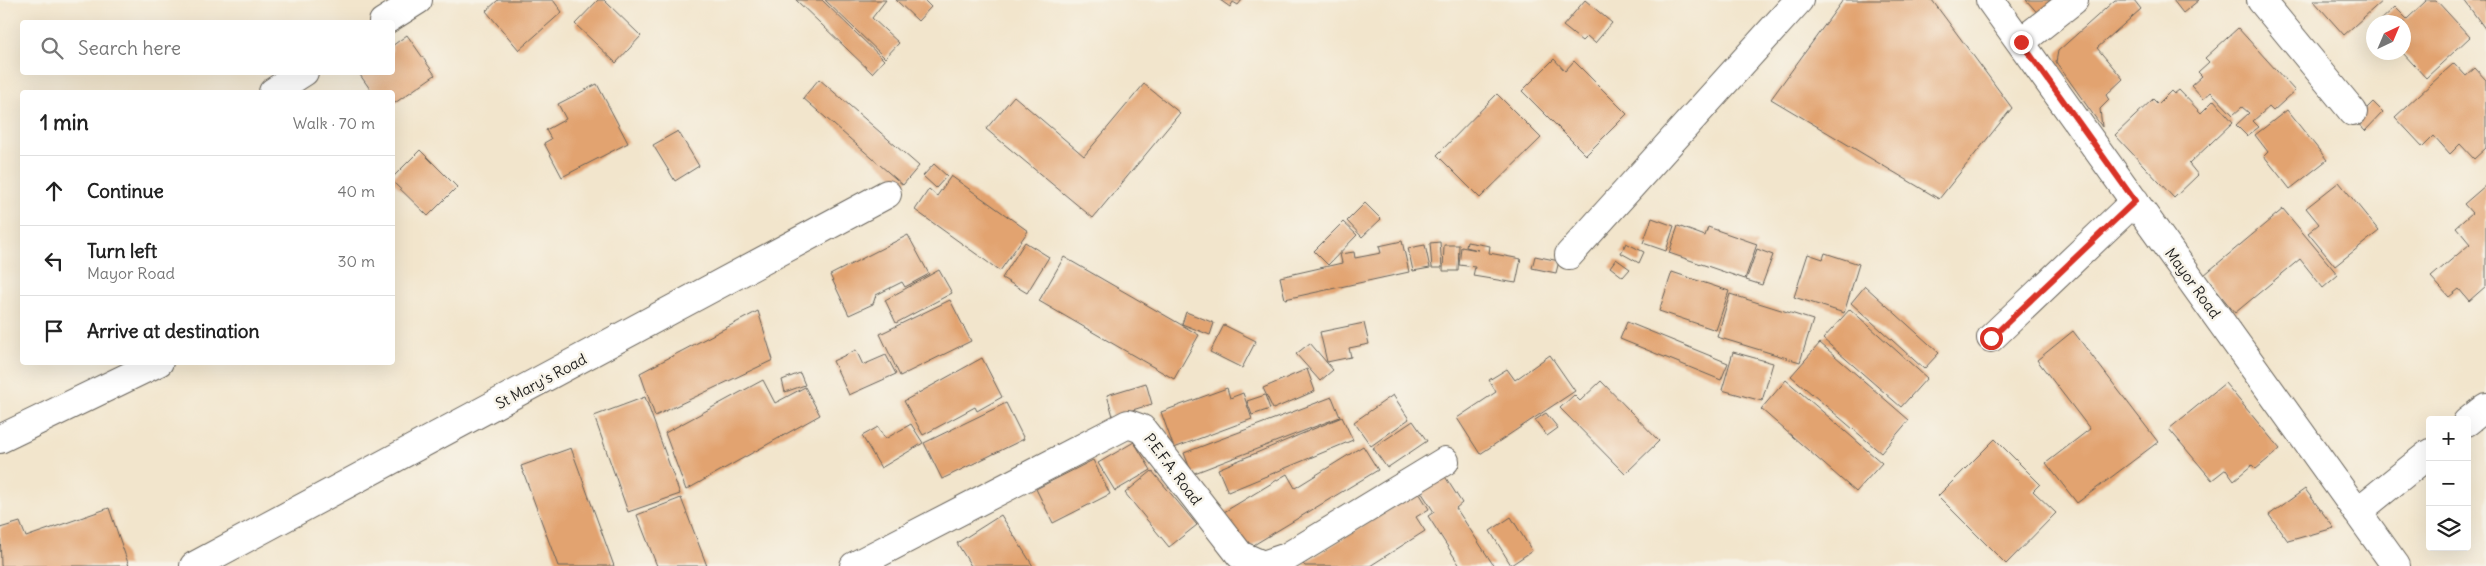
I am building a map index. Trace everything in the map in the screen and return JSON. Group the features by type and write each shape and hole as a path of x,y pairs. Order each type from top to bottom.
{"street":[{"path":"385,20 418,0"},
{"path":"1569,255 1799,0"},
{"name":"Mayor Road","path":"1990,0 2396,566"},
{"path":"2021,42 2074,0"},
{"path":"2261,0 2353,112"},
{"path":"276,90 299,75"},
{"name":"St Mary's Road","path":"194,566 887,194"},
{"path":"1991,338 2135,201"},
{"path":"0,440 153,365"},
{"path":"2471,419 2486,407"},
{"name":"P.E.F.A. Road","path":"854,566 1128,424 1142,429 1240,555 1263,565 1287,557 1445,461"},
{"path":"2357,512 2426,456"}],"building":[{"path":"498,0 553,0 562,12 519,50 486,11"},
{"path":"598,0 604,0 641,36 616,63 575,24"},
{"path":"796,0 822,0 884,60 872,73"},
{"path":"825,0 886,0 872,18 899,43 885,58"},
{"path":"896,0 924,0 931,7 918,21"},
{"path":"1220,0 1242,0 1238,5 1233,2 1230,7"},
{"path":"1585,0 1612,23 1595,43 1587,36 1582,41 1563,26"},
{"path":"1843,0 1932,0 2012,108 1939,199 1771,99"},
{"path":"2026,0 2061,0 2041,17"},
{"path":"2115,0 2134,0 2141,9 2097,48 2123,79 2106,95 2109,100 2100,109 2102,127 2056,62 2058,51"},
{"path":"2173,0 2199,0 2183,13"},
{"path":"2313,0 2383,0 2366,15 2344,35"},
{"path":"2427,0 2436,0 2470,37 2426,78 2409,60 2411,60 2411,15"},
{"path":"2464,0 2486,0 2486,30"},
{"path":"2395,7 2403,15 2386,15"},
{"path":"2238,28 2295,91 2273,111 2269,107 2253,121 2259,127 2247,136 2236,125 2249,113 2242,107 2233,115 2211,92 2203,99 2191,86 2202,76 2198,72 2209,62 2205,58"},
{"path":"407,35 435,75 395,103 395,90 371,90 360,75 395,75 395,44"},
{"path":"1554,59 1565,71 1574,61 1627,114 1586,155 1522,91"},
{"path":"2454,63 2466,76 2475,68 2486,80 2486,148 2474,159 2460,144 2450,154 2434,136 2423,147 2395,117"},
{"path":"819,79 919,166 903,185 803,98"},
{"path":"597,84 628,143 562,177 544,143 551,139 546,130 566,119 558,104"},
{"path":"1144,84 1180,113 1093,218 986,129 1014,96 1084,156"},
{"path":"2179,90 2201,113 2214,100 2233,122 2189,164 2198,175 2174,198 2115,135 2153,99 2158,104 2171,91 2174,94"},
{"path":"1497,94 1541,138 1480,198 1437,155"},
{"path":"2373,102 2383,112 2365,131 2355,120"},
{"path":"2287,110 2327,160 2290,189 2264,156 2268,152 2255,135"},
{"path":"678,131 699,166 675,181 653,145"},
{"path":"420,150 457,187 428,216 395,184 395,175"},
{"path":"934,164 947,176 936,188 923,176"},
{"path":"951,176 1028,231 1000,271 915,210 929,189 937,196"},
{"path":"2339,182 2379,231 2335,266 2308,233 2319,224 2306,208"},
{"path":"2486,185 2486,286 2469,301 2459,289 2449,297 2431,277 2470,244 2456,227 2472,213 2464,204"},
{"path":"1365,203 1381,219 1362,237 1347,221"},
{"path":"2283,209 2338,275 2323,288 2300,259 2235,313 2204,275"},
{"path":"1652,218 1674,226 1666,251 1643,243"},
{"path":"1343,222 1357,235 1328,265 1314,251"},
{"path":"1678,226 1705,236 1708,227 1757,244 1745,279 1669,253"},
{"path":"908,235 929,274 905,287 902,282 876,295 873,304 849,315 830,275"},
{"path":"1402,241 1409,272 1285,299 1280,277 1342,263 1340,254 1354,252 1355,258 1381,253 1379,246"},
{"path":"1025,242 1049,257 1027,293 1002,278"},
{"path":"1440,242 1442,268 1432,268 1430,243"},
{"path":"1467,242 1490,246 1489,253 1521,259 1516,283 1473,276 1475,267 1459,265 1461,247 1478,250 1466,247"},
{"path":"1626,243 1644,252 1639,263 1621,253"},
{"path":"1425,245 1430,268 1413,271 1408,248"},
{"path":"1444,245 1459,245 1458,271 1443,271"},
{"path":"1757,249 1773,255 1762,285 1746,280"},
{"path":"1825,253 1859,264 1844,313 1794,297 1808,254 1823,259"},
{"path":"1535,256 1559,261 1556,273 1532,268"},
{"path":"1064,257 1199,335 1174,379 1039,301"},
{"path":"1616,259 1630,269 1623,277 1610,267"},
{"path":"939,270 952,293 896,323 885,300"},
{"path":"1672,272 1729,291 1716,330 1659,311"},
{"path":"1865,286 1939,353 1924,369 1851,303"},
{"path":"1730,294 1813,320 1800,362 1717,337"},
{"path":"950,300 971,341 900,376 880,334"},
{"path":"1850,309 1927,378 1901,407 1823,339"},
{"path":"758,311 773,360 655,416 640,373"},
{"path":"1186,312 1214,323 1210,335 1182,324"},
{"path":"1627,322 1728,363 1721,380 1620,339"},
{"path":"1364,323 1369,344 1349,348 1351,357 1327,362 1320,332"},
{"path":"1224,325 1256,341 1242,368 1210,352"},
{"path":"2073,331 2158,442 2077,503 2046,463 2090,429 2037,360"},
{"path":"1310,343 1333,370 1320,381 1296,354"},
{"path":"1820,343 1909,420 1881,453 1791,376"},
{"path":"856,350 863,365 886,355 896,374 849,395 833,361"},
{"path":"1733,352 1773,363 1762,401 1722,390"},
{"path":"1550,355 1575,391 1480,454 1457,418 1496,392 1489,380 1507,369 1515,380"},
{"path":"982,358 1002,397 977,411 975,407 923,435 904,401"},
{"path":"1307,369 1315,391 1273,409 1263,388"},
{"path":"800,373 805,385 785,392 782,380"},
{"path":"763,380 775,403 805,387 820,415 686,490 665,433"},
{"path":"1786,380 1882,463 1856,492 1761,409"},
{"path":"1601,381 1659,441 1625,474 1560,408 1574,395 1580,401"},
{"path":"1146,383 1152,404 1113,416 1107,395"},
{"path":"2225,383 2280,449 2256,469 2252,465 2234,480 2226,469 2212,480 2169,429"},
{"path":"1227,388 1230,398 1243,393 1252,419 1174,448 1161,412"},
{"path":"1265,395 1270,409 1252,415 1247,401"},
{"path":"1393,395 1409,419 1371,446 1354,422"},
{"path":"645,397 680,494 628,512 594,416"},
{"path":"1332,397 1340,417 1192,474 1184,453"},
{"path":"1006,403 1024,439 942,479 924,443"},
{"path":"1546,413 1558,428 1547,436 1535,420"},
{"path":"1342,417 1353,440 1228,492 1218,469"},
{"path":"1413,421 1427,441 1387,468 1373,448"},
{"path":"911,424 923,443 881,468 862,436 878,427 885,439"},
{"path":"1995,439 2040,484 2033,491 2056,513 2006,564 1938,496"},
{"path":"1134,442 1151,470 1115,491 1098,463"},
{"path":"1363,446 1378,470 1247,549 1224,512 1287,474 1295,488"},
{"path":"571,448 614,566 558,566 521,466"},
{"path":"1093,460 1110,494 1053,523 1036,489"},
{"path":"1152,471 1197,525 1169,547 1125,493"},
{"path":"1444,475 1462,503 1456,508 1494,566 1460,566 1428,516 1434,512 1420,490"},
{"path":"2305,489 2334,528 2288,541 2269,515"},
{"path":"1418,491 1429,509 1416,517 1425,531 1370,566 1305,566 1303,564"},
{"path":"681,498 707,566 657,566 637,515"},
{"path":"109,508 129,566 1,566 0,528 20,522 26,537"},
{"path":"1001,515 1033,566 971,566 957,543"},
{"path":"1511,517 1532,551 1511,565 1490,531"}],"route":[{"path":"1991,338 2135,201 2021,42"}]}
